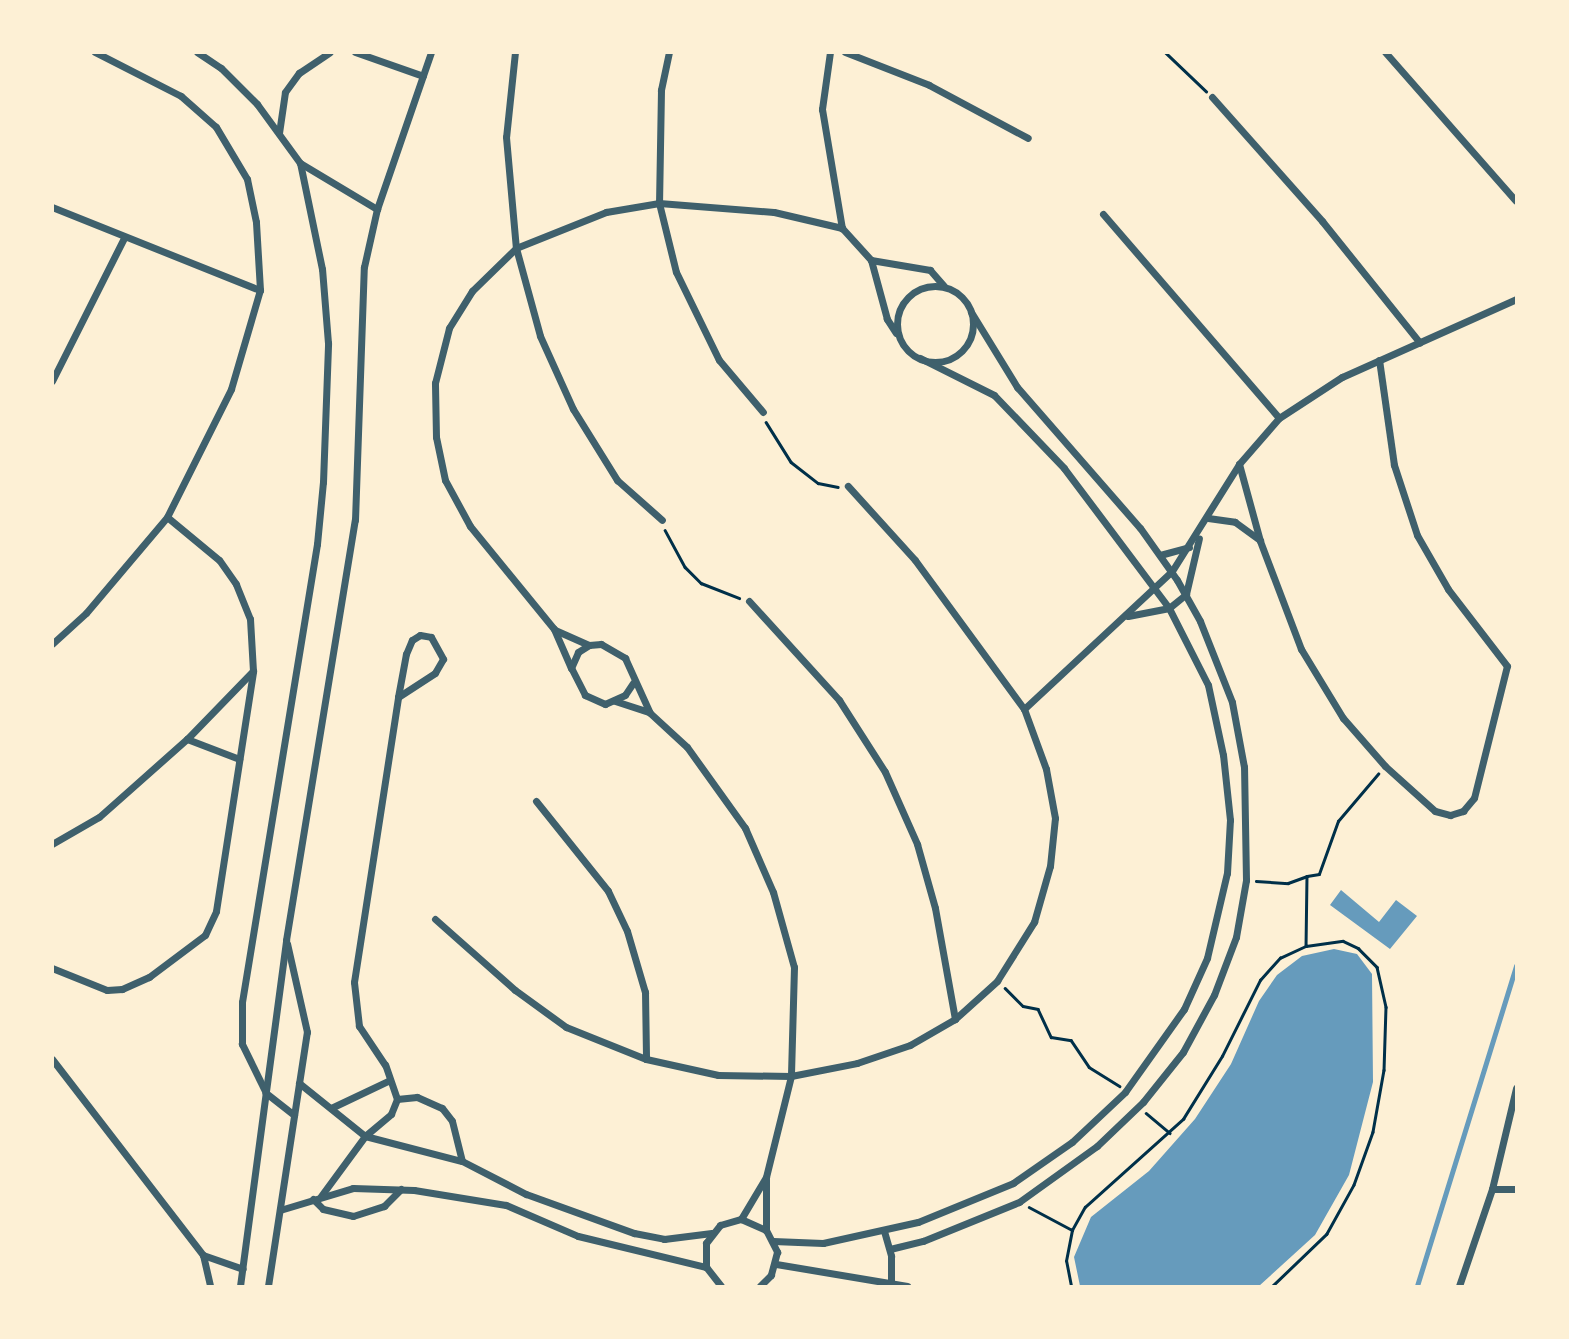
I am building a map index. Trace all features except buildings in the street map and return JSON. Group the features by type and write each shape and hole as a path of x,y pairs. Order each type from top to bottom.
{"street":[{"path":"52,644 86,612 167,517 231,389 260,290 256,222 247,178 216,127 181,96 95,52"},
{"path":"197,52 221,68 279,133 300,163 322,269 328,343 317,544 242,1002 242,1044 266,1093 294,1115"},
{"path":"279,133 285,92 299,73 330,52"},
{"path":"355,52 423,76"},
{"path":"240,1286 286,940 355,520 360,476 362,290 377,209 431,52"},
{"path":"515,52 506,137 516,248 540,336 573,410 617,480 662,520"},
{"path":"670,52 661,90 659,203 676,272 698,324 719,360 763,412"},
{"path":"830,52 822,109 842,228"},
{"path":"845,52 929,85 1028,138"},
{"path":"1385,52 1517,201"},
{"path":"1212,97 1322,221 1420,343"},
{"path":"300,163 377,209"},
{"path":"633,683 615,701 606,704 585,695 554,629 470,526 445,480 436,437 435,383 449,328 472,291 516,248 606,212 659,203 774,212 842,228 872,260 887,319 902,342 920,358 994,395 1064,468 1169,608 1208,685 1223,755 1230,820 1227,873 1207,958 1184,1009 1125,1091 1072,1142 1013,1183 884,1231 823,1242 773,1241"},
{"path":"52,206 124,238 260,290"},
{"path":"1103,214 1279,418"},
{"path":"52,381 124,238"},
{"path":"872,260 930,270 944,286 961,296 1017,387 1160,555 1186,594 1231,702 1244,767 1246,880 1236,937 1214,995 1183,1052 1138,1106 1097,1146 1019,1202 923,1241 890,1249"},
{"path":"902,342 898,317 902,306 919,289 944,286"},
{"path":"1024,709 1127,616 1153,585 1171,570 1190,547 1239,464 1279,418 1313,393 1379,360 1517,299"},
{"path":"920,358 944,360 965,348 971,337 971,312"},
{"path":"1239,464 1260,541 1301,649 1343,718 1385,766 1435,811 1450,816 1463,811 1474,798 1507,680 1507,666 1448,589 1417,535 1394,465 1379,360"},
{"path":"435,919 515,990 566,1027 646,1059 718,1075 791,1076 857,1063 910,1045 955,1019 997,981 1034,922 1050,866 1055,818 1046,769 1024,709 915,561 848,486"},
{"path":"52,968 97,987 122,989 149,977 211,925 253,671 250,619 236,583 219,560 167,517"},
{"path":"1208,518 1235,522 1260,541"},
{"path":"1127,616 1169,608 1186,594 1200,530"},
{"path":"1160,555 1190,547"},
{"path":"749,601 839,699 885,772 921,856 955,1019"},
{"path":"554,629 589,645"},
{"path":"317,1198 365,1136 391,1114 397,1099 390,1080 359,1026 354,982 398,697 412,640 420,635 431,637 443,659 435,674 398,697"},
{"path":"571,668 578,652 589,645 601,644 625,657 633,683 650,713 687,747 718,786 745,828 773,892 794,967 791,1076 766,1177 766,1230 773,1241 776,1264 760,1286"},
{"path":"52,845 99,817 187,739 253,671"},
{"path":"615,701 650,713"},
{"path":"187,739 239,759"},
{"path":"536,802 608,891 627,931 645,992 646,1059"},
{"path":"268,1286 307,1015 286,940"},
{"path":"52,1059 203,1255 210,1286"},
{"path":"331,1108 390,1080"},
{"path":"299,1083 365,1136 462,1161 526,1194 634,1233 664,1239 712,1233 741,1219 766,1177"},
{"path":"1459,1286 1492,1189 1517,1088"},
{"path":"397,1099 430,1100 442,1108 452,1121 462,1161"},
{"path":"280,1210 353,1188 401,1189 506,1205 578,1236 706,1267"},
{"path":"317,1198 323,1209 353,1216 384,1206 401,1189"},
{"path":"1492,1189 1517,1189"},
{"path":"741,1219 766,1230"},
{"path":"884,1231 890,1249 891,1281"},
{"path":"712,1233 706,1243 706,1267 718,1285"},
{"path":"203,1255 243,1269"},
{"path":"776,1264 891,1281 907,1286"}],"path":[{"path":"1165,52 1212,97"},
{"path":"763,412 768,429 791,462 818,483 848,486"},
{"path":"662,520 672,548 701,583 749,601"},
{"path":"1246,880 1288,883 1319,874 1338,821 1385,766"},
{"path":"1306,946 1307,876"},
{"path":"1070,1286 1066,1261 1072,1230 1085,1207 1170,1133 1222,1056 1260,980 1280,958 1306,946 1343,941 1358,947 1377,967 1386,1007 1384,1070 1373,1132 1354,1185 1327,1234 1273,1286"},
{"path":"997,981 1023,1006 1038,1009 1051,1037 1072,1040 1089,1067 1100,1070 1125,1091"},
{"path":"1138,1106 1170,1133"},
{"path":"1019,1202 1072,1230"}],"water":[{"path":"1341,890 1379,922 1396,900 1417,916 1390,949 1330,905"},
{"path":"1334,949 1357,954 1372,974 1373,1082 1349,1175 1315,1235 1259,1286 1080,1286 1074,1257 1091,1217 1149,1171 1195,1119 1231,1064 1259,1001 1277,975 1302,956"}],"waterway":[{"path":"1417,1286 1516,966"}]}
